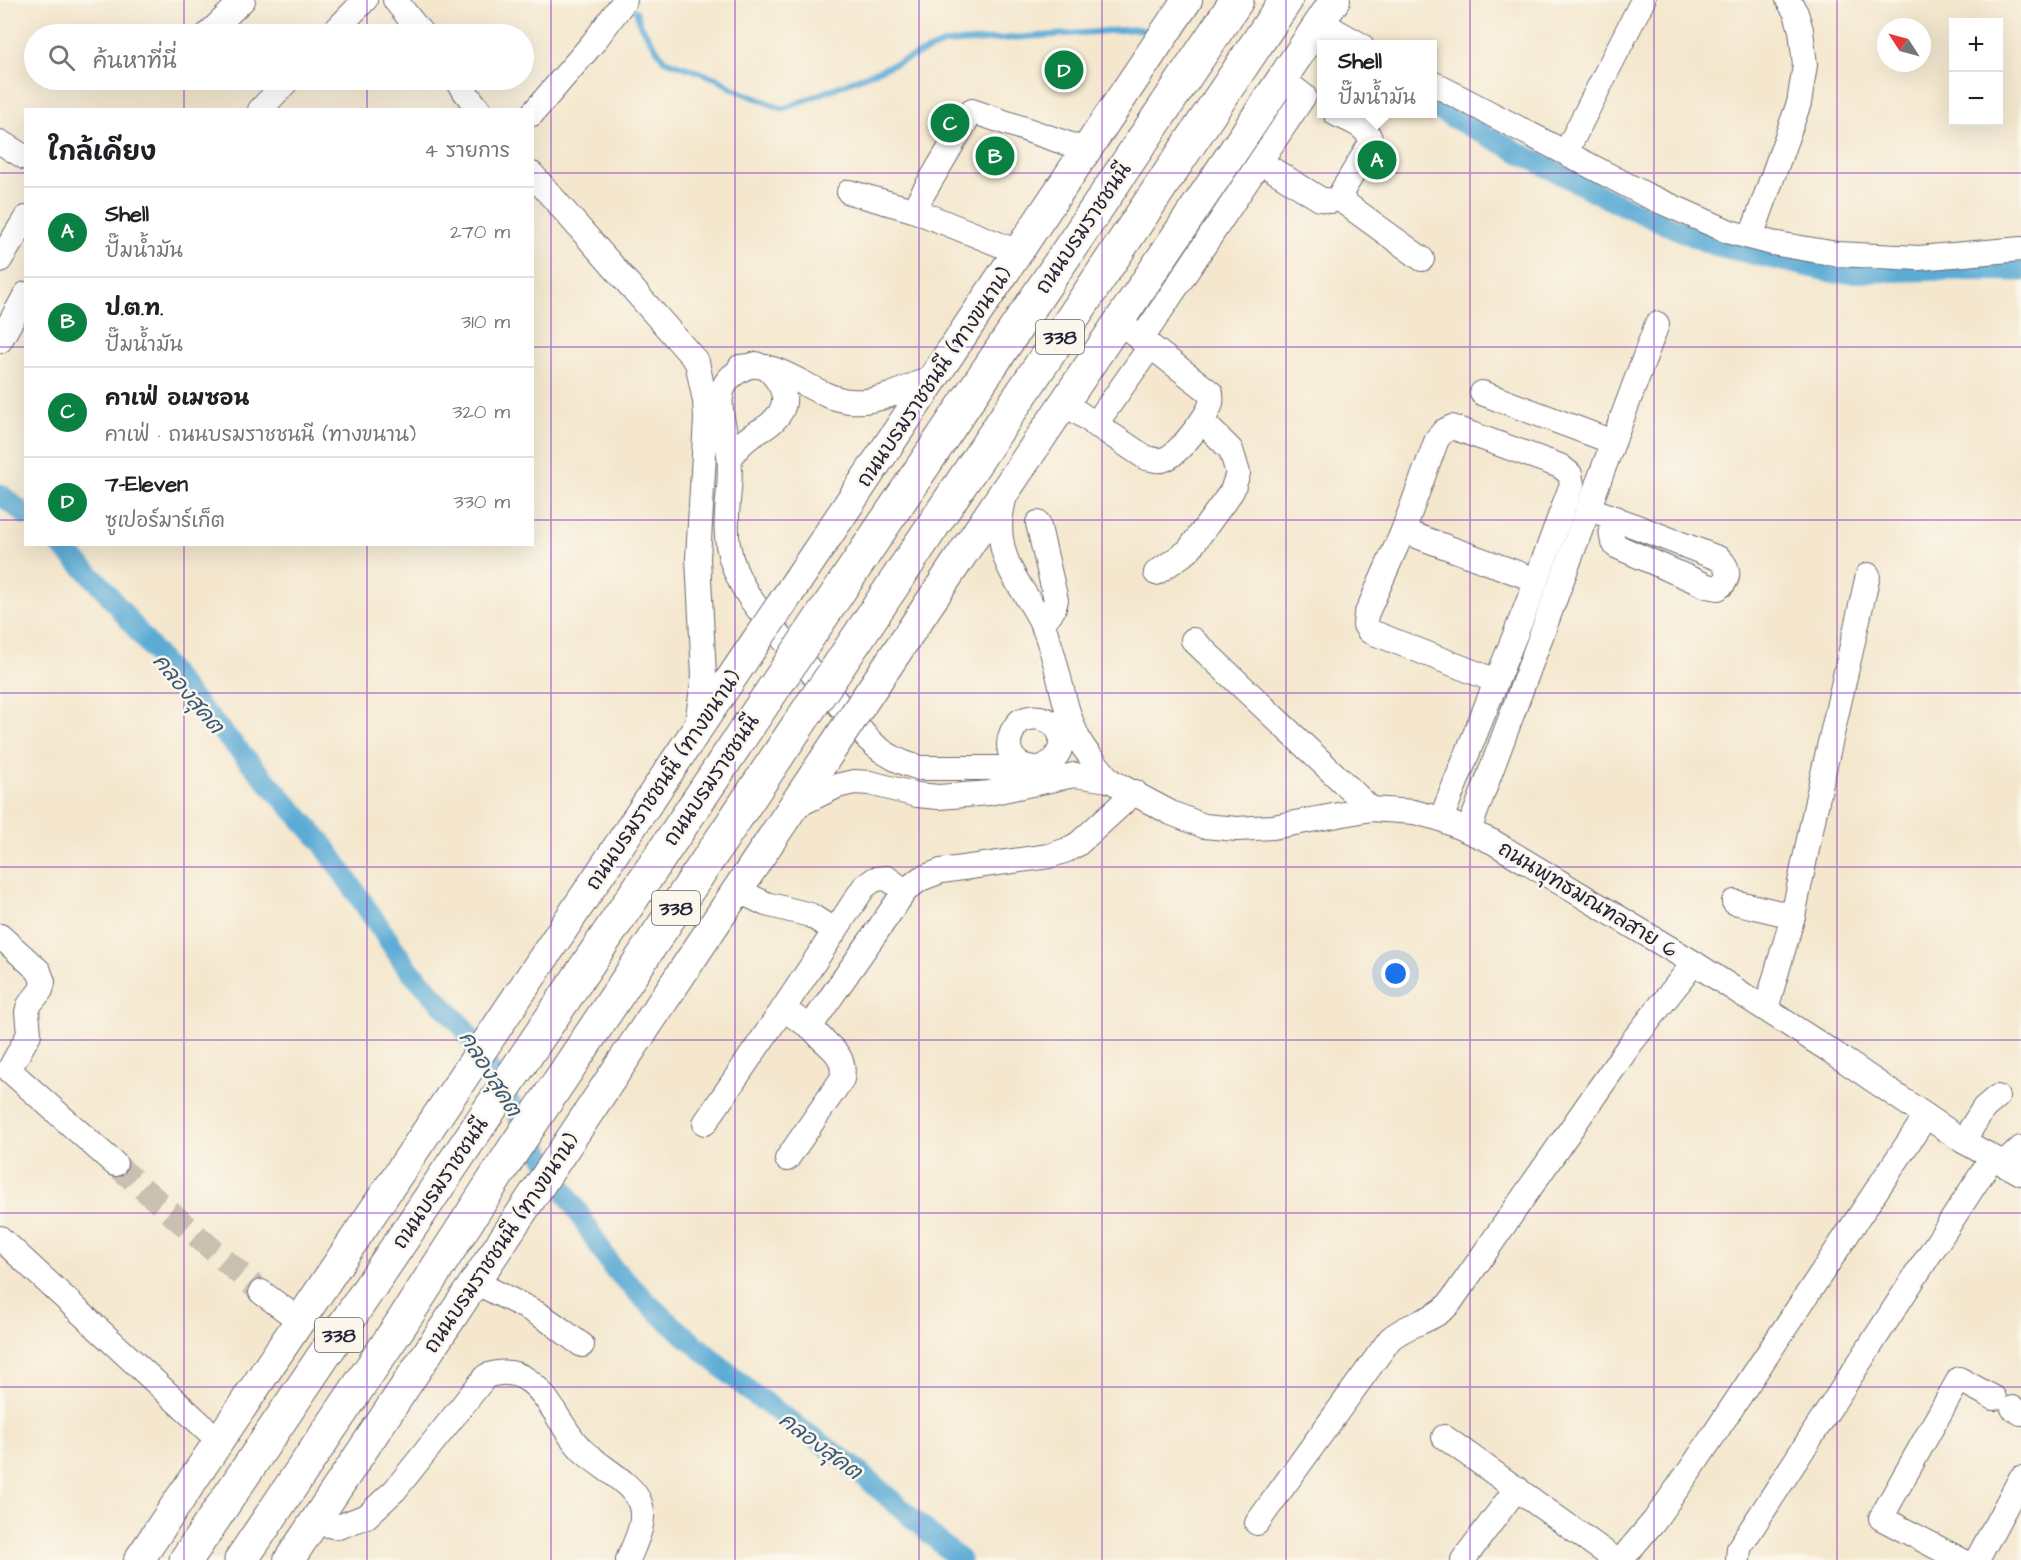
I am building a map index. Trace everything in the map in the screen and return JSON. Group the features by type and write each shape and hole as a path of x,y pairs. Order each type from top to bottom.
{"highway":[{"name":"ถนนบรมราชชนนี","path":"186,1560 1237,0"},
{"name":"ถนนบรมราชชนนี","path":"241,1560 401,1324 514,1149 1286,0"}],"main road":[{"name":"ถนนบรมราชชนนี (ทางขนาน)","path":"139,1560 1187,0"},
{"name":"ถนนบรมราชชนนี (ทางขนาน)","path":"1319,40 1328,11"},
{"name":"ถนนบรมราชชนนี (ทางขนาน)","path":"289,1560 1119,321 1302,94 1317,46"}],"street":[{"path":"218,24 243,0"},
{"path":"342,24 365,0"},
{"path":"395,0 414,24"},
{"path":"534,112 593,43 625,0"},
{"path":"1566,152 1643,0"},
{"path":"1751,237 1798,103 1805,65 1801,30 1796,13 1788,0"},
{"path":"1328,11 1356,40"},
{"path":"1437,86 1687,214 1730,232 1837,254 1919,258 2021,249"},
{"path":"262,108 279,90"},
{"path":"464,90 477,108"},
{"path":"1095,425 1302,94"},
{"path":"913,210 972,111 1086,150"},
{"path":"1260,162 1320,199 1331,201 1338,198 1371,143 1370,135 1363,128 1344,118"},
{"path":"0,142 24,157"},
{"path":"534,176 697,362 705,401 706,419 698,558 704,668 695,733"},
{"path":"849,192 913,210 1018,252"},
{"path":"1338,198 1422,259"},
{"path":"0,260 24,221"},
{"path":"0,341 24,298"},
{"path":"1064,404 1146,458 1157,461 1167,459 1202,421 1211,402 1211,393 1119,321"},
{"path":"1468,830 1657,324"},
{"path":"697,362 724,369 752,366 780,371 822,393 850,401 879,399 934,376"},
{"path":"706,419 717,381 725,373 752,366"},
{"path":"730,457 747,439 771,423 783,407 784,391 775,376 752,366 744,368 726,381 720,396 730,457 726,530 732,562 737,576 754,604 868,739 886,755 920,768 1033,768 1074,775"},
{"path":"1482,393 1613,442"},
{"path":"1156,573 1188,551 1232,491 1238,472 1231,450 1202,421"},
{"path":"1441,819 1496,681 1536,580 1572,484 1570,474 1560,466 1452,427 1444,430 1437,439 1403,531 1366,615 1365,625 1369,631 1385,638 1496,681"},
{"name":"ถนนพุทธมณฑลสาย 6","path":"1007,489 1000,517 1002,546 1006,562 1042,623 1051,644 1079,741 1109,780"},
{"path":"1588,508 1616,519"},
{"path":"1038,523 1056,600 1053,610 1042,623"},
{"path":"1403,531 1536,580"},
{"path":"1766,1009 1793,916 1868,575"},
{"path":"1193,640 1371,809"},
{"path":"989,793 1033,768 1052,762 1057,756 1061,740 1059,731 1065,697"},
{"path":"1033,768 1015,759 1010,752 1009,735 1013,727 1020,721 1037,716 1046,718 1059,731"},
{"name":"ถนนพุทธมณฑลสาย 6","path":"792,808 837,786 854,782 870,783 917,795 939,797 989,793 1074,775 1109,780 1171,813 1204,826 1237,830 1273,827 1371,809 1414,812 1441,819 1493,842 1694,963 1963,1141 2010,1161"},
{"path":"813,1029 815,1020 905,891 920,879 941,871 1049,856 1067,850 1078,844 1134,792"},
{"path":"705,1123 864,887 875,879 887,878 905,891"},
{"path":"737,890 766,904 810,915 835,931"},
{"path":"1734,902 1793,916"},
{"path":"0,936 39,971 44,982 41,990 29,1005 27,1012 29,1034 4,1074 115,1164"},
{"path":"1257,1523 1390,1339 1409,1326 1440,1314 1449,1304 1631,1042 1694,963"},
{"path":"783,1009 813,1029 819,1038 839,1056 844,1066 842,1079 787,1159"},
{"path":"1963,1141 1984,1108 1997,1097"},
{"path":"1621,1560 1654,1521 1693,1466 1926,1116"},
{"path":"1738,1560 1739,1548 2010,1161"},
{"path":"0,1238 219,1441"},
{"path":"475,1281 499,1296 520,1304 544,1318 582,1345"},
{"path":"261,1292 300,1320"},
{"path":"314,1522 338,1527 367,1516 395,1491 486,1376 500,1371 518,1374 541,1391 570,1436 582,1450 629,1488 639,1502 642,1517 641,1528 628,1560"},
{"path":"1961,1560 1881,1518 1959,1379 2009,1407"},
{"path":"1444,1437 1616,1560"},
{"path":"1977,1560 2021,1478"},
{"path":"1463,1560 1516,1488"}],"waterway":[{"path":"636,11 640,24 664,60 716,78 734,89 783,109 946,43 1136,29 1148,31"},
{"path":"1437,110 1610,200 1713,245 1836,273 2021,271"},
{"name":"คลองสุคต","path":"0,494 24,513"},
{"name":"คลองสุคต","path":"61,546 101,585 188,694 321,841 406,966 463,1027 612,1267 654,1309 753,1394 850,1464 960,1560"}],"tunnel":[{"path":"115,1164 261,1292"}],"place":[{"name":"7-Eleven","path":"1064,70"},
{"name":"คาเฟ่ อเมซอน","path":"950,123"},
{"name":"ป.ต.ท.","path":"995,156"},
{"name":"Shell","path":"1377,160"}]}
